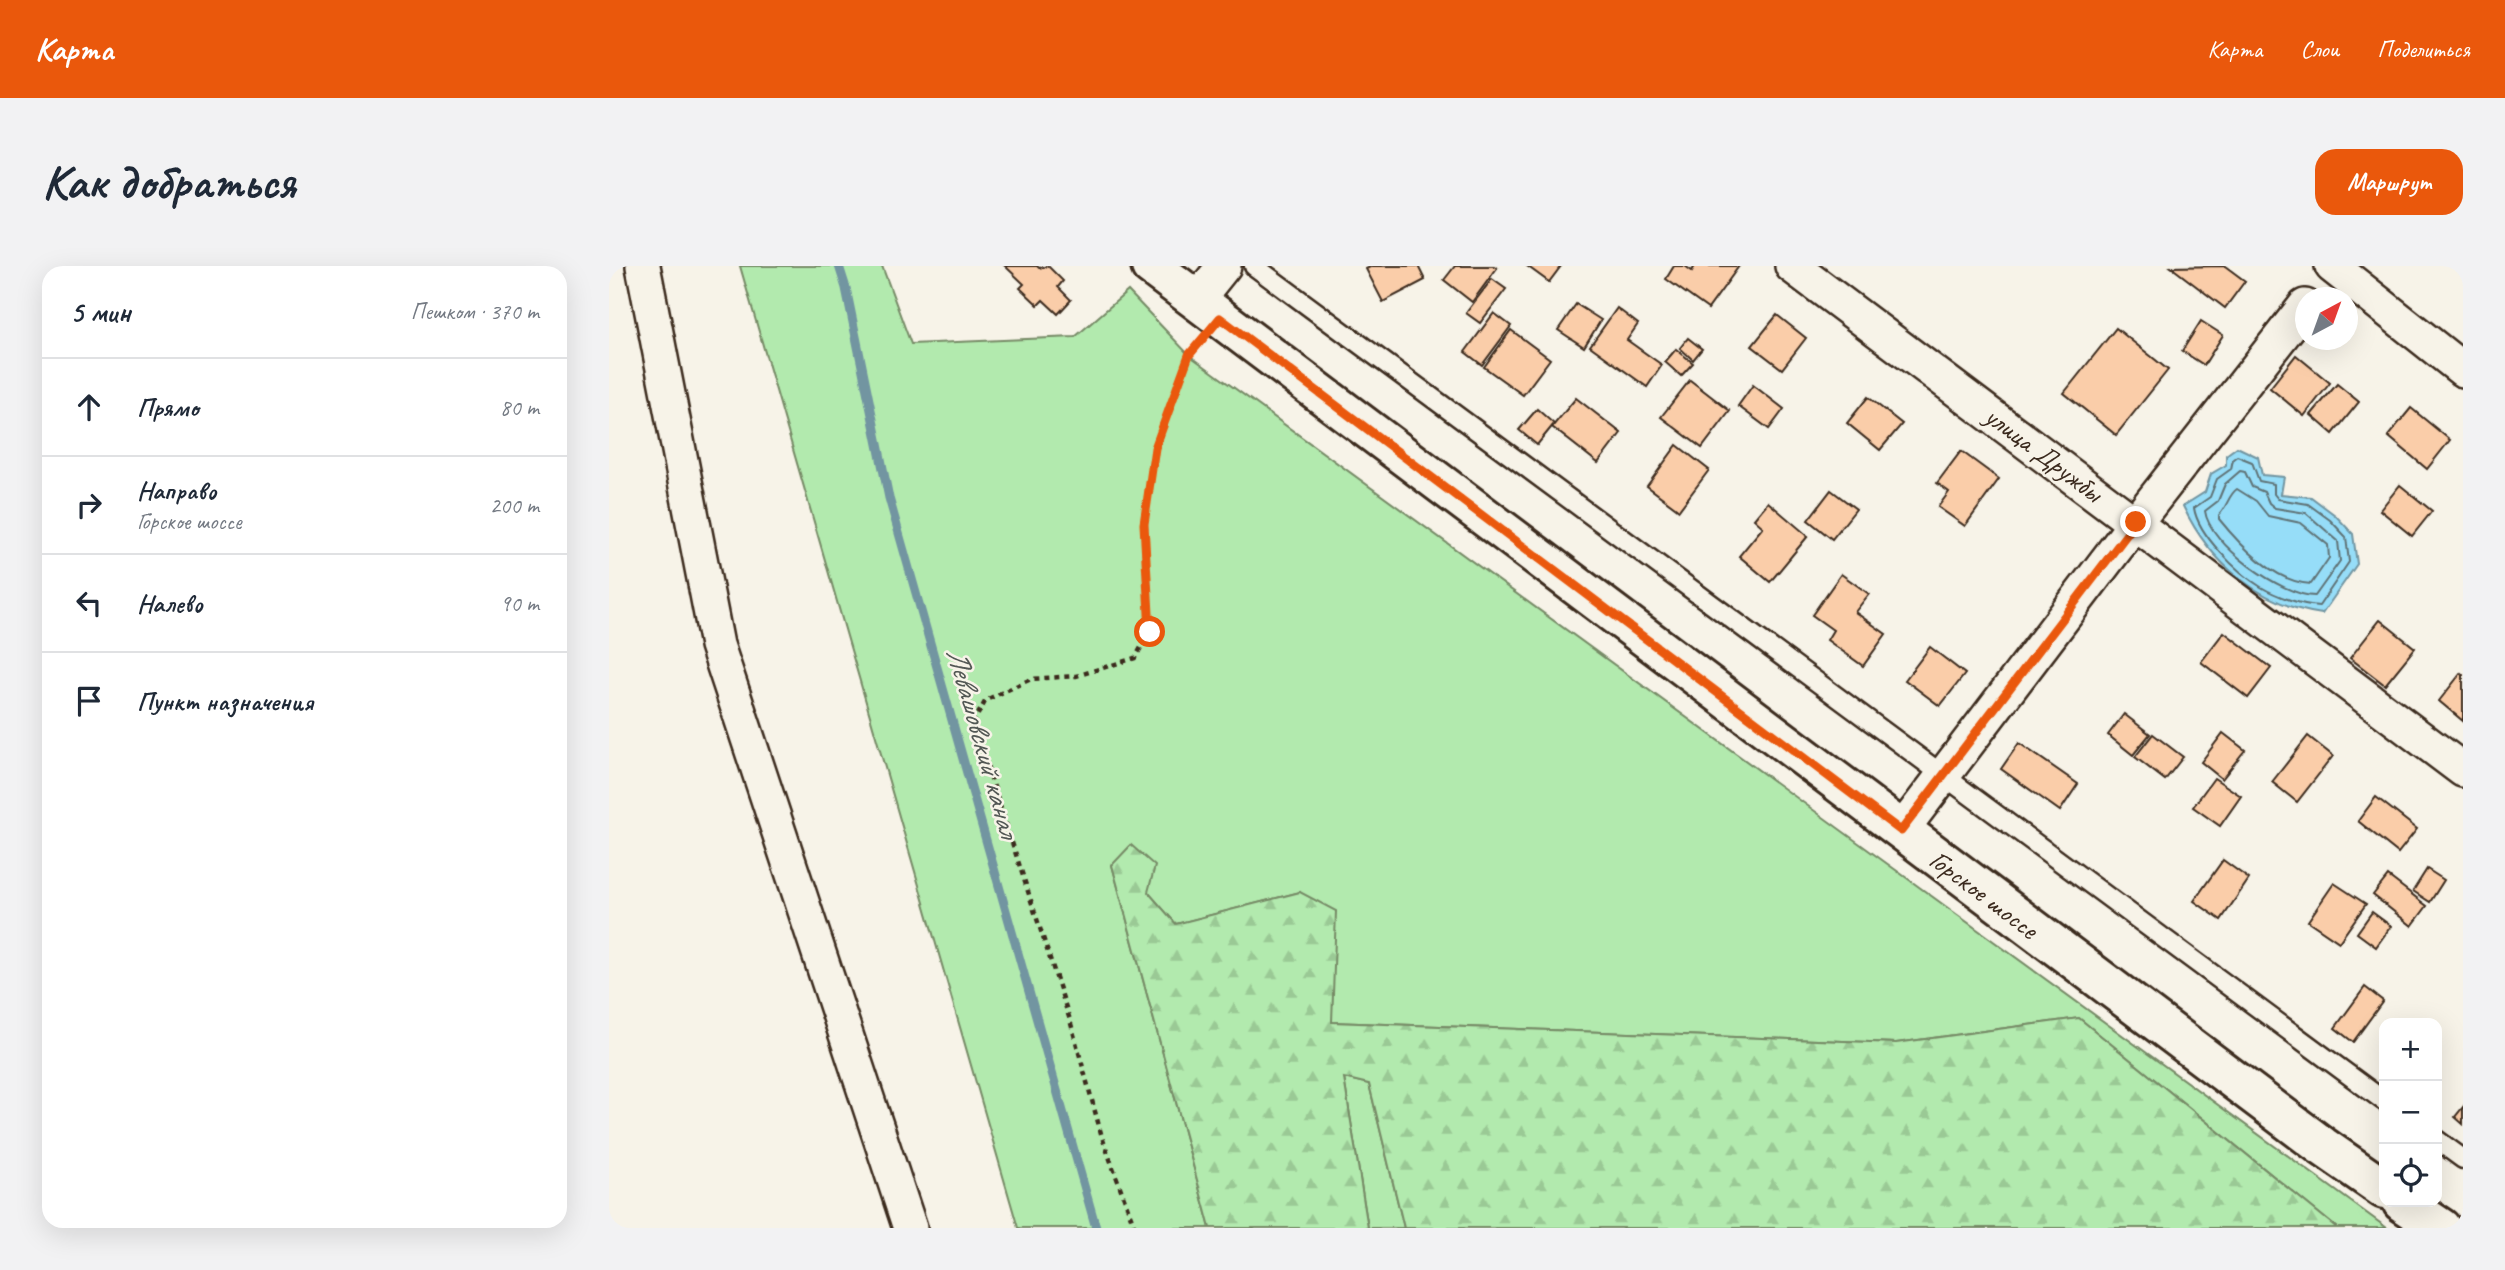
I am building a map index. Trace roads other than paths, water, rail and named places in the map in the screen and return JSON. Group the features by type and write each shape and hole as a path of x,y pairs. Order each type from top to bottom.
{"main road":[{"name":"Горское шоссе","path":"1151,266 1901,831 2322,1146 2379,1186"},
{"path":"2410,1207 2441,1228"}],"street":[{"path":"643,266 717,645 910,1228"},
{"path":"1208,309 1224,266"},
{"name":"улица Дружбы","path":"1792,266 2463,770"},
{"path":"2319,287 2333,267 2463,370"},
{"path":"1901,831 2136,522 2295,319"}],"lane":[{"path":"1254,266 2379,1097"},
{"path":"2442,1144 2463,1159"}],"water":[{"path":"2237,447 2258,457 2262,475 2284,477 2281,494 2311,497 2335,515 2353,534 2357,564 2322,614 2277,601 2239,578 2207,546 2183,506 2205,492 2211,474 2226,465 2226,455"}],"waterway":[{"name":"Левашовский канал","path":"839,266 846,288 889,498 1096,1228"}]}
